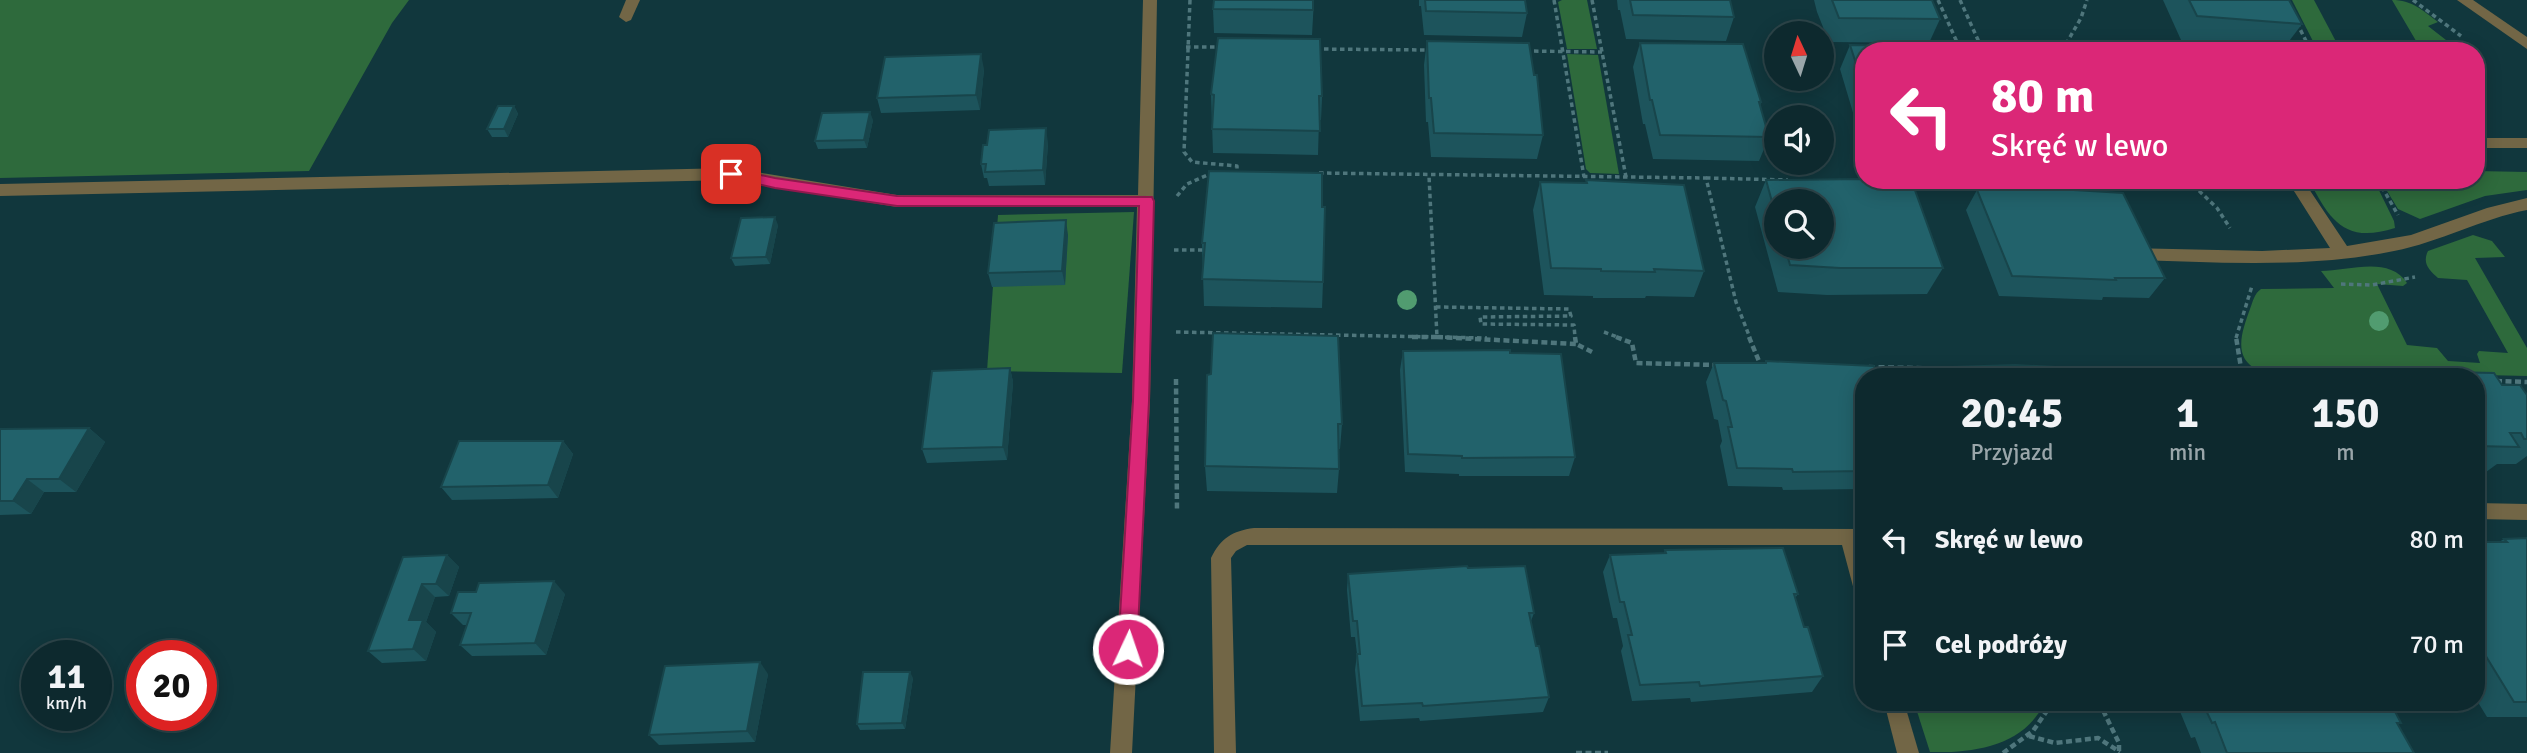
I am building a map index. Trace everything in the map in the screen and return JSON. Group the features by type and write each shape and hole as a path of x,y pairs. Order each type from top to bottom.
{"lane":[{"path":"626,17 633,0"},
{"path":"1121,753 1141,401 1150,0"},
{"path":"2464,0 2527,44"},
{"path":"2485,143 2527,144"},
{"path":"0,190 731,174 897,201 1147,201"},
{"path":"2300,189 2343,253"},
{"path":"2128,254 2343,253 2397,245 2491,211 2527,204"},
{"path":"2485,511 2527,512"},
{"path":"1225,753 1221,558 1225,547 1235,540 1269,536 1855,537"},
{"path":"1896,711 1908,753"}],"path":[{"path":"1190,0 1186,47 1184,152 1186,158 1197,164 1237,166 1237,172 1224,172"},
{"path":"1554,0 1584,177"},
{"path":"1591,0 1626,177"},
{"path":"1938,0 1957,42"},
{"path":"1960,0 1979,42"},
{"path":"2066,42 2087,10 2087,0"},
{"path":"2413,0 2461,36"},
{"path":"2295,19 2306,42"},
{"path":"1186,47 1228,47"},
{"path":"1312,48 1438,50"},
{"path":"1521,51 1602,52"},
{"path":"1174,203 1178,192 1187,184 1217,172"},
{"path":"1305,173 1788,180"},
{"path":"1429,176 1437,337"},
{"path":"1597,177 1599,187"},
{"path":"1706,178 1736,302 1760,366"},
{"path":"2197,189 2217,208 2248,255 2253,283 2236,336 2241,368"},
{"path":"2383,189 2393,209 2424,235"},
{"path":"1173,239 1174,263"},
{"path":"1174,250 1204,250"},
{"path":"1436,307 1569,309 1571,316 1480,317 1481,324 1574,325 1576,344"},
{"path":"1175,321 1176,345"},
{"path":"1176,332 1437,337 1576,344 1592,352"},
{"path":"1604,332 1632,343 1636,363 1719,365"},
{"path":"1747,365 1773,366"},
{"path":"1863,367 1916,368"},
{"path":"1176,372 1177,511"},
{"path":"2489,381 2527,382"},
{"path":"2003,753 2029,736 2049,711"},
{"path":"2103,711 2119,743 2119,752"},
{"path":"2029,736 2062,744 2098,738 2119,752"},
{"path":"1576,753 1608,753"}],"green space":[{"path":"0,0 409,0 392,23 309,171 0,178"},
{"path":"1587,0 1597,49 1567,49 1558,2"},
{"path":"2292,0 2314,0 2336,42 2313,42"},
{"path":"2392,0 2411,4 2438,22 2428,26 2446,40 2417,42"},
{"path":"1567,54 1598,55 1619,174 1590,173 1586,169"},
{"path":"2485,171 2527,172 2527,190 2485,196 2420,219 2398,209 2386,189 2485,189"},
{"path":"2314,189 2378,189 2395,228 2378,232 2351,231 2332,217"},
{"path":"1134,212 1122,373 987,371 998,215"},
{"path":"2473,235 2492,241 2505,257 2475,258 2527,348 2527,376 2485,375 2485,368 2255,368 2245,358 2242,335 2254,298 2261,289 2334,288 2321,271 2367,267 2390,269 2407,283 2403,286 2377,284 2407,345 2437,348 2448,361 2480,363 2477,354 2479,351 2508,353 2467,280 2438,278 2426,263 2428,251"},
{"path":"1917,711 2040,711 2024,729 1996,744 1964,751 1930,752"}],"building":[{"path":"1214,0 1313,0 1313,10 1213,9"},
{"path":"1425,0 1525,0 1527,13 1426,11"},
{"path":"1630,0 1730,0 1734,17 1633,15"},
{"path":"1832,0 1932,0 1940,19 1839,18"},
{"path":"2189,0 2289,0 2302,24 2197,16"},
{"path":"1218,38 1320,39 1320,131 1212,129 1214,95 1211,94"},
{"path":"1427,41 1529,43 1534,75 1537,75 1543,135 1434,133 1429,98"},
{"path":"1640,43 1743,44 1761,102 1764,137 1660,135 1650,100"},
{"path":"1850,45 1855,45 1855,60"},
{"path":"981,54 976,95 877,98 885,57"},
{"path":"498,106 514,106 504,129 487,129"},
{"path":"870,112 864,140 815,141 822,113"},
{"path":"1046,128 1043,170 985,172 986,164 981,164 983,145 987,145 989,130"},
{"path":"1209,171 1322,173 1322,207 1325,207 1323,282 1202,279 1205,243 1202,243"},
{"path":"1855,179 1855,189 1915,189 1943,268 1790,265 1788,259 1834,259 1834,189 1768,189 1766,180"},
{"path":"1586,180 1684,185 1704,271 1551,268 1540,182 1587,183"},
{"path":"1977,190 2123,193 2165,278 2115,278 2116,280 2012,276"},
{"path":"775,217 766,257 731,258 741,218"},
{"path":"1066,220 1062,271 988,273 994,223"},
{"path":"1213,333 1338,336 1342,424 1338,424 1339,469 1205,466 1207,375 1211,374"},
{"path":"1510,350 1510,353 1561,354 1575,457 1462,458 1408,454 1403,351"},
{"path":"1714,363 1874,366 1855,368 1855,471 1793,472 1792,469 1737,468 1728,427 1732,427"},
{"path":"2015,365 2074,368 1953,368"},
{"path":"1010,368 1003,447 922,449 932,371"},
{"path":"2485,373 2494,373 2502,385 2520,385 2527,395 2527,439 2524,439 2521,433 2510,433 2519,447 2485,446"},
{"path":"89,428 59,479 27,479 13,501 0,501 0,429"},
{"path":"459,441 563,441 548,485 441,487"},
{"path":"2527,538 2527,702 2514,702 2485,655 2485,542 2507,542 2504,539"},
{"path":"1783,548 1798,594 1794,594 1804,627 1808,627 1823,676 1700,686 1699,682 1640,685 1628,635 1632,635 1624,602 1620,602 1610,555 1666,553 1665,550"},
{"path":"447,555 436,584 422,584 409,620 423,620 413,649 368,651 403,557"},
{"path":"1467,566 1525,566 1534,613 1529,613 1549,697 1423,706 1422,703 1362,706 1357,621 1353,621 1348,574"},
{"path":"554,581 535,643 460,645 471,613 451,613 458,592 476,592 479,583"},
{"path":"760,662 747,731 649,735 665,666"},
{"path":"863,672 910,672 902,723 857,724"},
{"path":"2206,711 2395,711 2401,723 2397,723 2414,753 2227,753 2215,722 2212,723"}],"route":[{"path":"731,174 897,201 1147,201 1141,401 1128,649"}]}
